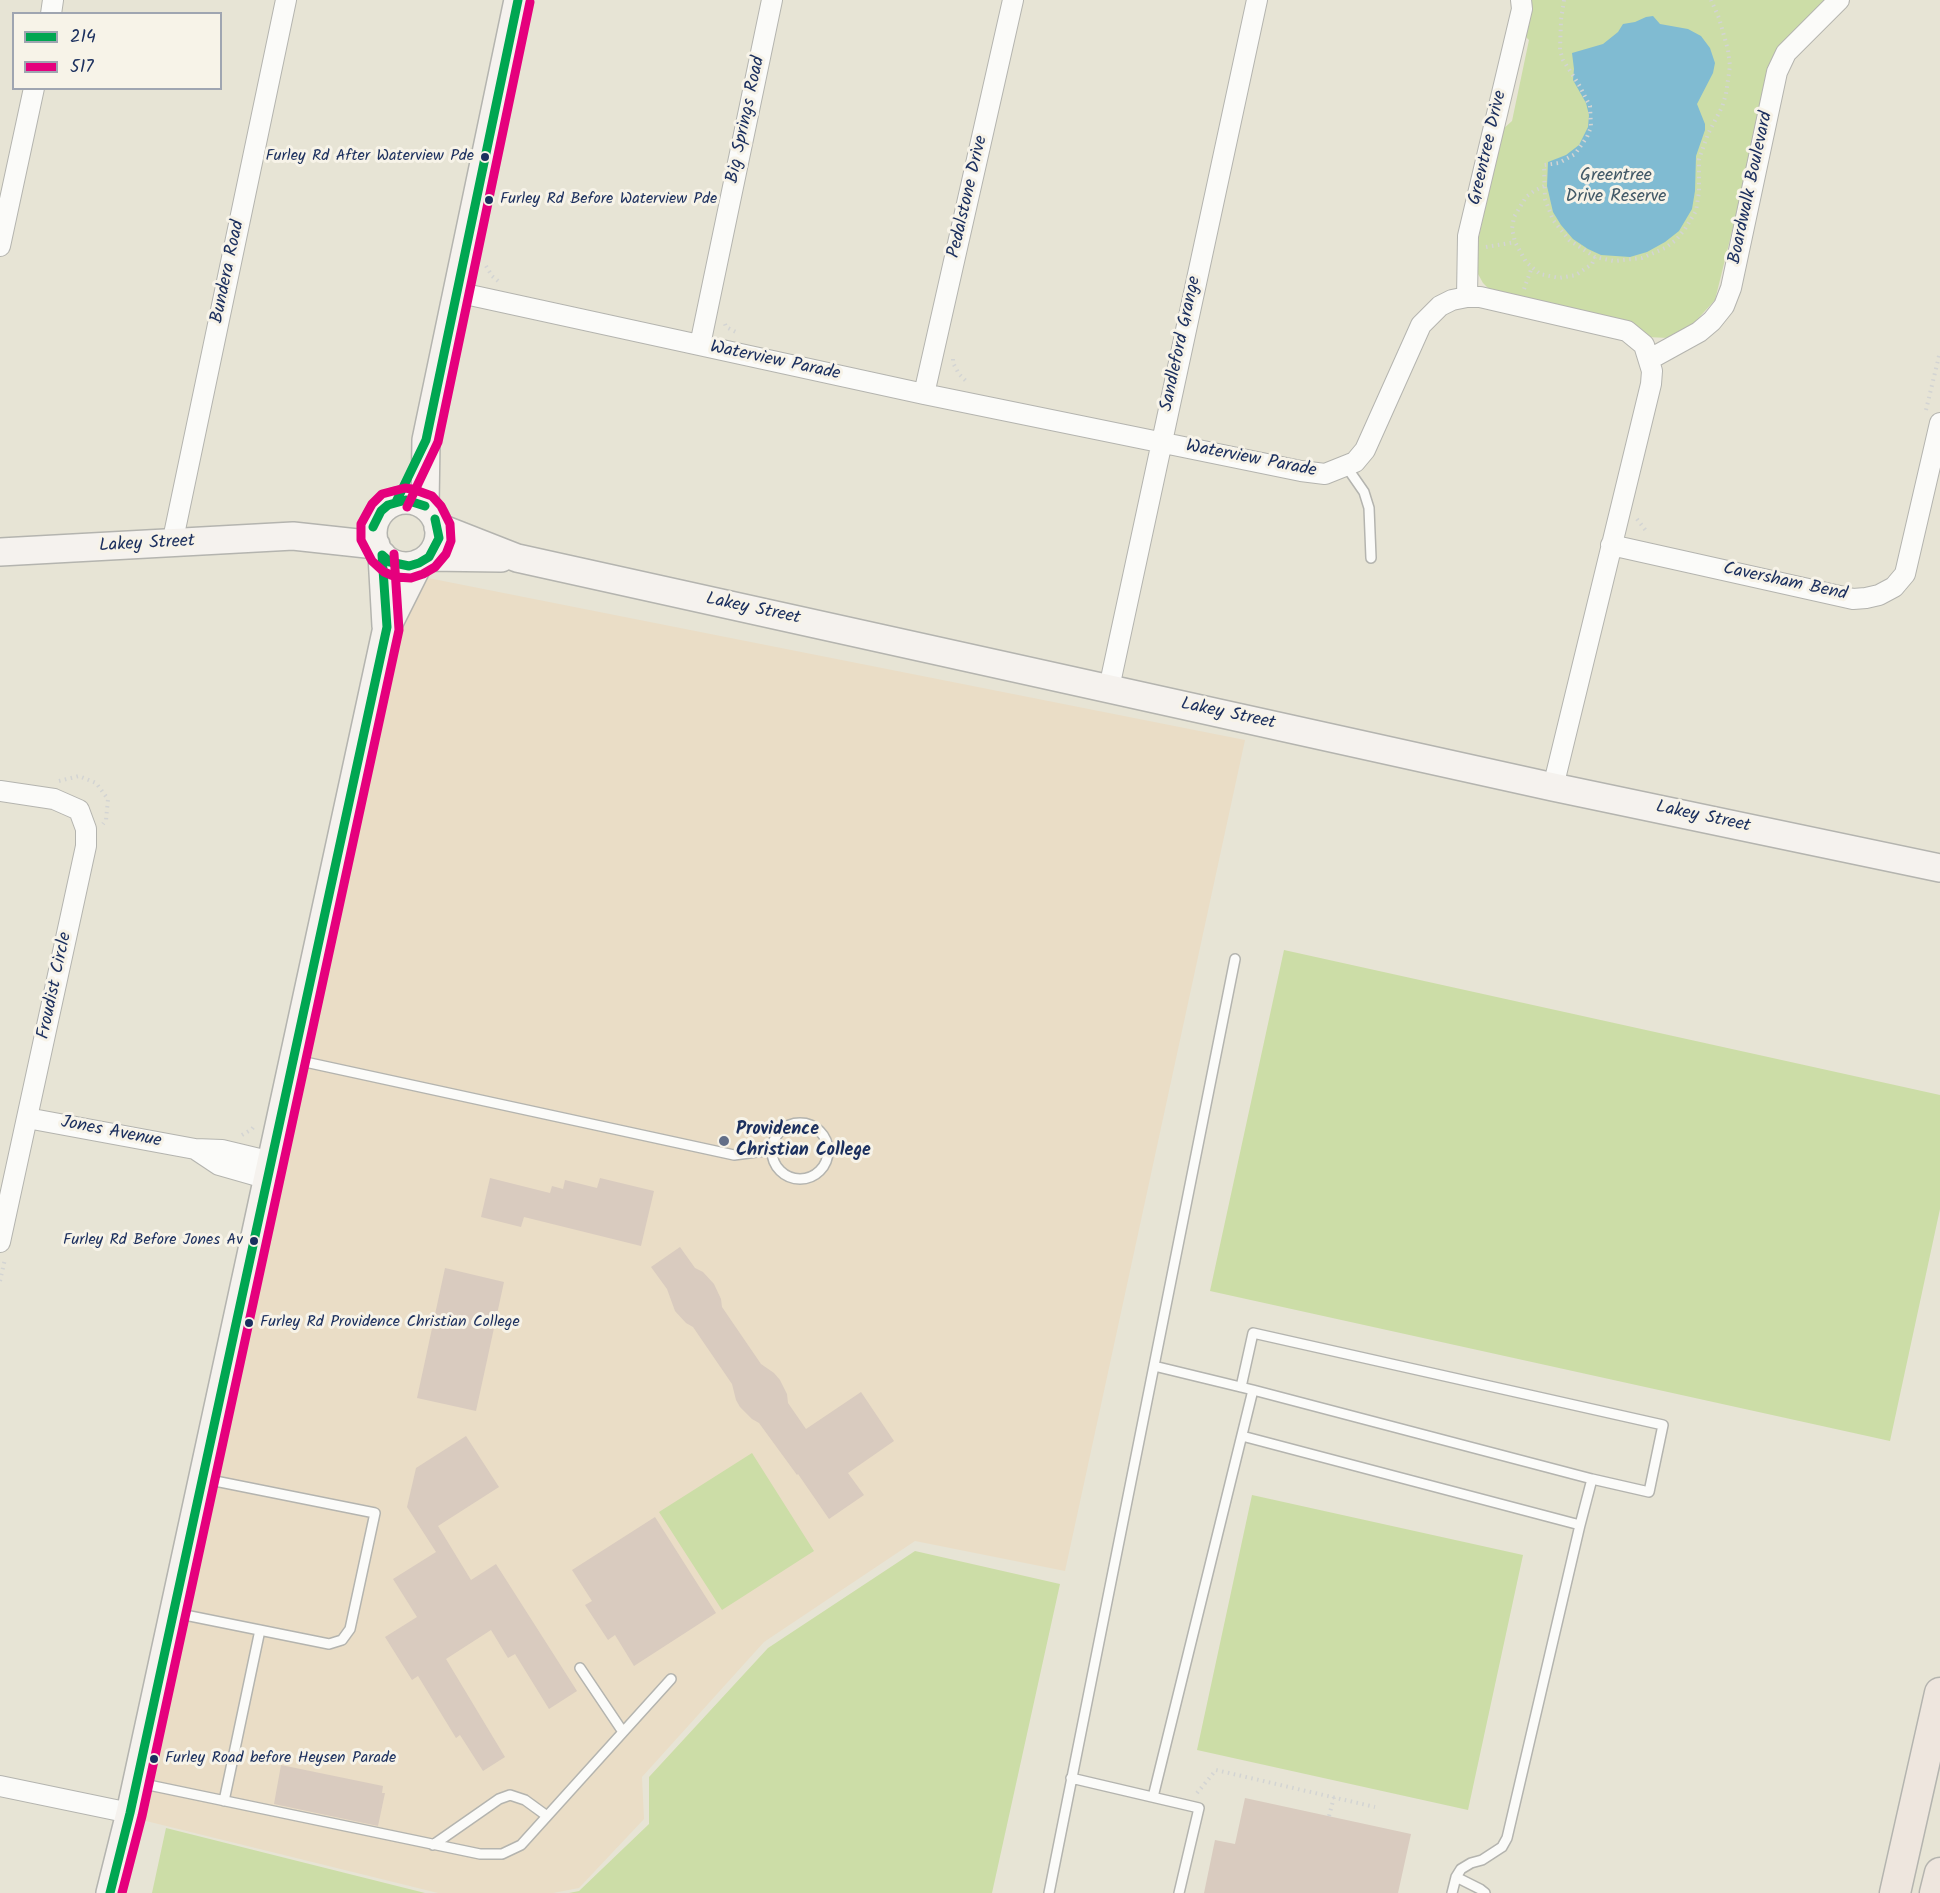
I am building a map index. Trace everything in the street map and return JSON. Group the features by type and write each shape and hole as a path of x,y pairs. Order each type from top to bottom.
{"main road":[{"path":"1894,1893 1940,1693"},
{"path":"1935,1893 1940,1873"}],"street":[{"name":"Bundera Road","path":"172,544 286,0"},
{"path":"110,1893 130,1813 387,627 424,560 435,548 438,538 431,516 426,440 518,0"},
{"name":"Big Springs Road","path":"700,345 772,0"},
{"name":"Pedalstone Drive","path":"924,394 1013,0"},
{"name":"Sandleford Grange","path":"1109,688 1257,0"},
{"name":"Greentree Drive","path":"1467,297 1468,236 1522,9 1521,0"},
{"name":"Boardwalk Boulevard","path":"1650,359 1699,332 1724,306 1731,288 1777,72 1786,53 1839,0"},
{"path":"0,246 34,90"},
{"name":"Waterview Parade","path":"456,292 924,394 1317,473 1325,474 1346,466"},
{"path":"1346,466 1354,462 1365,450 1421,325 1440,306 1452,300 1480,297 1627,331 1644,345 1650,359 1651,384 1553,786"},
{"name":"Caversham Bend","path":"1611,545 1853,598 1879,595 1894,586 1905,574 1932,421"},
{"path":"387,627 379,550 373,537 373,527 386,510 426,440"},
{"name":"Lakey Street","path":"0,552 293,536 343,524 386,510 406,500 416,502 431,516 517,558"},
{"name":"Lakey Street","path":"293,536 379,550 390,562 409,566 424,560 517,558 1553,786 1940,868"},
{"name":"Froudist Circle","path":"0,791 54,799 79,810 87,829 86,846 0,1242"},
{"name":"Jones Avenue","path":"27,1118 195,1149 219,1165 270,1171"},
{"path":"0,1786 130,1813"}],"lane":[{"path":"1346,466 1364,492 1369,508 1371,558"},
{"path":"1048,1893 1235,959"},
{"path":"294,1059 734,1155 772,1150"},
{"path":"794,1123 812,1125 826,1138 829,1147 825,1166 819,1173 801,1180 783,1174 773,1159 772,1150 779,1132 794,1123"},
{"path":"1154,1366 1648,1492 1663,1425 1253,1333 1241,1387"},
{"path":"1154,1797 1253,1390"},
{"path":"1242,1436 1580,1525"},
{"path":"173,1613 329,1644 342,1640 351,1629 375,1514 203,1479"},
{"path":"1452,1893 1456,1877 1461,1869 1482,1860 1502,1847 1507,1838 1592,1479"},
{"path":"224,1801 260,1630"},
{"path":"580,1668 623,1732"},
{"path":"136,1782 433,1845 480,1854 502,1854 521,1845 671,1679"},
{"path":"1071,1778 1199,1808 1179,1893"},
{"path":"433,1845 499,1799 510,1795 525,1800 547,1816"},
{"path":"1456,1877 1485,1893"}],"path":[{"path":"1564,0 1560,50 1563,60 1590,106 1591,127 1587,138 1575,154 1559,163 1544,165 1544,186 1548,208 1559,229 1569,240 1595,257 1614,261 1629,261 1654,254 1676,240 1696,211 1699,192 1699,159 1708,134 1722,107 1730,66 1728,50 1712,1"},
{"path":"1544,186 1526,197 1514,217 1512,229 1515,242 1526,262 1540,274 1559,278 1576,275 1592,264 1595,257"},
{"path":"1478,249 1515,242"},
{"path":"1932,421 1940,352"},
{"path":"953,356 953,363 959,374 970,386"},
{"path":"1636,510 1636,518 1651,536"},
{"path":"54,784 63,779 79,776 96,783 108,799 106,820 99,830"},
{"path":"1188,1805 1216,1770 1375,1807"},
{"path":"1329,1816 1334,1797"}],"shaded area":[{"name":"Providence Christian College","path":"413,575 1245,740 1065,1571 915,1541 764,1642 642,1777 644,1819 579,1888 553,1893 438,1893 142,1820"}],"green space":[{"name":"Greentree Drive Reserve","path":"1529,0 1827,0 1773,66 1715,300 1694,323 1669,338 1646,337 1490,290 1478,274 1475,255 1502,130 1512,121 1529,40 1523,34"},
{"path":"1284,950 1940,1095 1940,1209 1890,1441 1210,1291"},
{"path":"752,1453 814,1551 722,1610 659,1512"},
{"path":"1252,1495 1523,1555 1468,1810 1197,1750"},
{"path":"915,1551 1060,1584 992,1893 569,1893 579,1891 649,1824 649,1777 768,1648"},
{"path":"166,1828 425,1893 152,1893"}],"water":[{"path":"1653,16 1660,24 1688,29 1701,36 1710,48 1715,63 1713,73 1697,104 1705,130 1696,156 1692,209 1679,231 1647,252 1630,257 1601,255 1573,239 1553,212 1547,186 1548,162 1566,155 1579,145 1588,127 1589,115 1586,103 1573,80 1572,53 1603,44 1618,32 1623,24"}],"building":[{"path":"490,1178 550,1193 552,1186 563,1189 565,1180 597,1188 600,1178 654,1191 641,1246 524,1217 521,1227 481,1217"},
{"path":"680,1247 695,1268 703,1272 714,1284 722,1307 761,1364 780,1380 787,1394 788,1403 806,1429 861,1392 894,1441 848,1473 864,1495 829,1519 759,1423 740,1407 732,1384 693,1327 675,1311 667,1289 651,1267"},
{"path":"445,1268 504,1282 476,1411 417,1398"},
{"path":"466,1436 499,1487 438,1526 471,1580 496,1564 577,1691 549,1709 515,1654 508,1658 491,1630 446,1659 505,1757 483,1771 460,1735 456,1738 418,1676 412,1680 385,1637 417,1617 393,1579 436,1552 407,1507 416,1468"},
{"path":"655,1517 716,1613 634,1666 615,1635 608,1640 585,1605 592,1601 572,1570"},
{"path":"281,1765 383,1786 382,1793 385,1793 378,1826 274,1804"},
{"path":"1245,1798 1411,1834 1398,1893 1204,1893 1215,1840 1235,1844"}],"transit line":[{"name":"214","path":"396,502 426,440 518,0"},
{"name":"517","path":"407,507 438,442 530,2"},
{"name":"517","path":"418,490 405,488 382,494 372,504 361,524 361,540 372,561 384,572 396,577 411,578 435,567 446,554 451,541 450,524 441,506 432,496 418,491"},
{"name":"214","path":"373,527 381,511 388,505 406,500 425,506"},
{"name":"214","path":"382,555 390,562 409,566 429,557 439,538 435,519"},
{"name":"517","path":"122,1893 142,1816 399,630 394,554"},
{"name":"214","path":"110,1893 130,1813 387,627 382,555"}],"place":[{"name":"Furley Rd After Waterview Pde","path":"485,157"},
{"name":"Furley Rd Before Waterview Pde","path":"489,200"},
{"name":"Providence Christian College","path":"724,1141"},
{"name":"Furley Rd Before Jones Av","path":"254,1241"},
{"name":"Furley Rd Providence Christian College","path":"249,1323"},
{"name":"Furley Road before Heysen Parade","path":"154,1759"}]}
